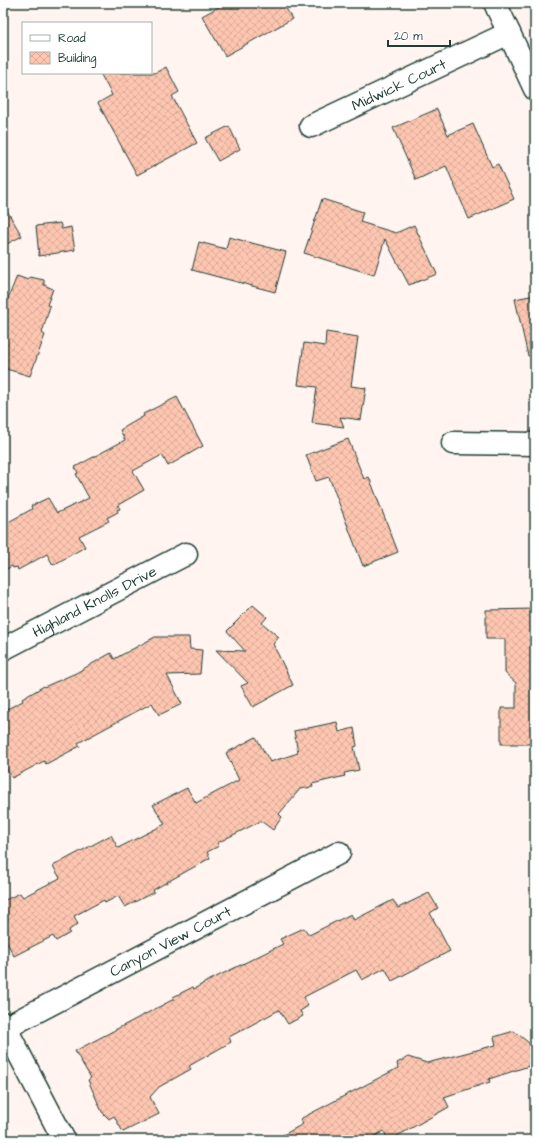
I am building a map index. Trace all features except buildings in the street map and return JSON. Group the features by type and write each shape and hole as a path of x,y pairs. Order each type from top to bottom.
{"street":[{"path":"495,3 535,90"},
{"name":"Midwick Court","path":"311,126 509,33"},
{"path":"453,443 535,444"},
{"name":"Highland Knolls Drive","path":"3,649 186,554"},
{"name":"Canyon View Court","path":"4,1027 339,853"},
{"path":"4,1027 64,1140"}]}
